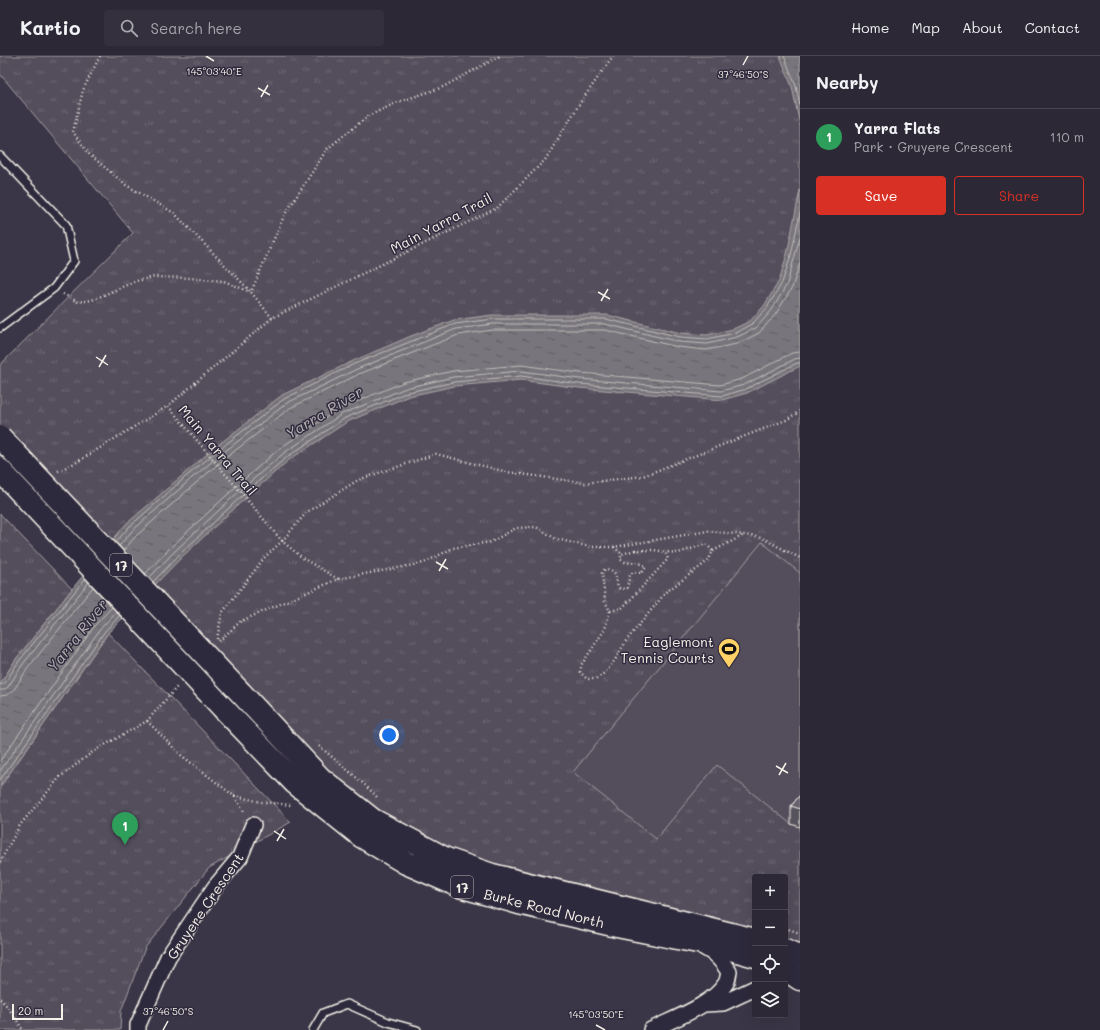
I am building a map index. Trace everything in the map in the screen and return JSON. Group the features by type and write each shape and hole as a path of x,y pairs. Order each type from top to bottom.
{"main road":[{"name":"Burke Road North","path":"0,437 320,778 373,820 446,859 492,875 752,939"},
{"name":"Burke Road North","path":"0,470 295,783 361,836 406,863 459,886 519,903 694,942 723,947 752,955"},
{"path":"788,951 800,956"},
{"path":"788,971 800,979"}],"street":[{"name":"Gruyere Crescent","path":"138,1030 138,1025 168,957 215,887 240,857 253,825"},
{"path":"651,1030 704,1004 718,993 726,983 729,972 721,960 714,953 694,942"},
{"path":"788,982 800,983"},
{"path":"704,1004 723,1003 752,989"}],"lane":[{"path":"0,156 66,225 74,261 54,288 0,328"},
{"path":"313,1030 323,1013 347,1004 388,1022 417,1030"}],"path":[{"path":"100,56 83,90 73,132 89,154 126,185 174,213 251,292 272,318"},
{"path":"251,292 284,216 327,150 368,116 398,102 441,88 500,56"},
{"name":"Main Yarra Trail","path":"338,579 304,559 282,541 168,406 272,318 496,208 545,160 580,103 612,56"},
{"path":"54,288 78,302 92,300 136,281 156,277 224,281 251,292"},
{"path":"56,472 78,462 168,406"},
{"path":"800,410 786,420 643,476 585,484 507,472 436,454 358,480 306,512 282,541 265,557 222,613 215,644 241,621 338,579 424,563 453,548 491,542 516,528 536,527 556,538 591,547 614,546 708,531 762,538 800,558"},
{"path":"622,554 620,559 624,562 630,563 635,561 646,567 642,573 633,572 630,575 627,588 622,589 619,588 616,583 614,571 612,569 605,569 602,573 606,601 610,611 605,629 582,664 580,672 587,680 596,679 607,670 615,660 626,641 666,592 708,561 713,551 745,535"},
{"path":"622,554 635,550 654,550 678,553 706,544 713,551"},
{"path":"614,546 622,554"},
{"path":"610,611 622,608 631,600 668,559 665,552"},
{"path":"0,862 20,825 60,777 94,751 147,721 178,686"},
{"path":"147,721 181,755 234,796 253,825"},
{"path":"318,746 364,784 378,798"},
{"path":"234,796 262,802 298,806"},
{"path":"0,999 8,1007 23,1030"}],"green space":[{"path":"0,56 800,56 800,961 788,954 788,874 752,874 752,938 466,864 358,808 0,452 0,365 133,233 0,74"},
{"path":"0,514 72,589 16,659 0,684"},
{"name":"Eaglemont Tennis Courts","path":"762,542 800,573 800,813 791,824 717,765 656,839 573,772"},
{"path":"108,633 291,822 209,868 145,948 121,1011 120,1030 0,1030 0,787"}],"water":[{"path":"780,56 800,56 800,125 792,87"},
{"name":"Yarra River","path":"800,190 800,366 747,393 722,400 579,388 521,380 455,386 409,396 347,422 289,460 250,494 183,556 108,633 0,787 0,684 16,659 125,525 213,449 282,395 353,361 411,336 454,320 492,315 607,315 681,333 707,335 733,329 750,321 764,306 779,281 787,254"}],"building":[{"path":"800,795 800,809 791,806"}],"place":[{"name":"Eaglemont Tennis Courts","path":"729,668"},
{"name":"Yarra Flats","path":"125,845"}]}
